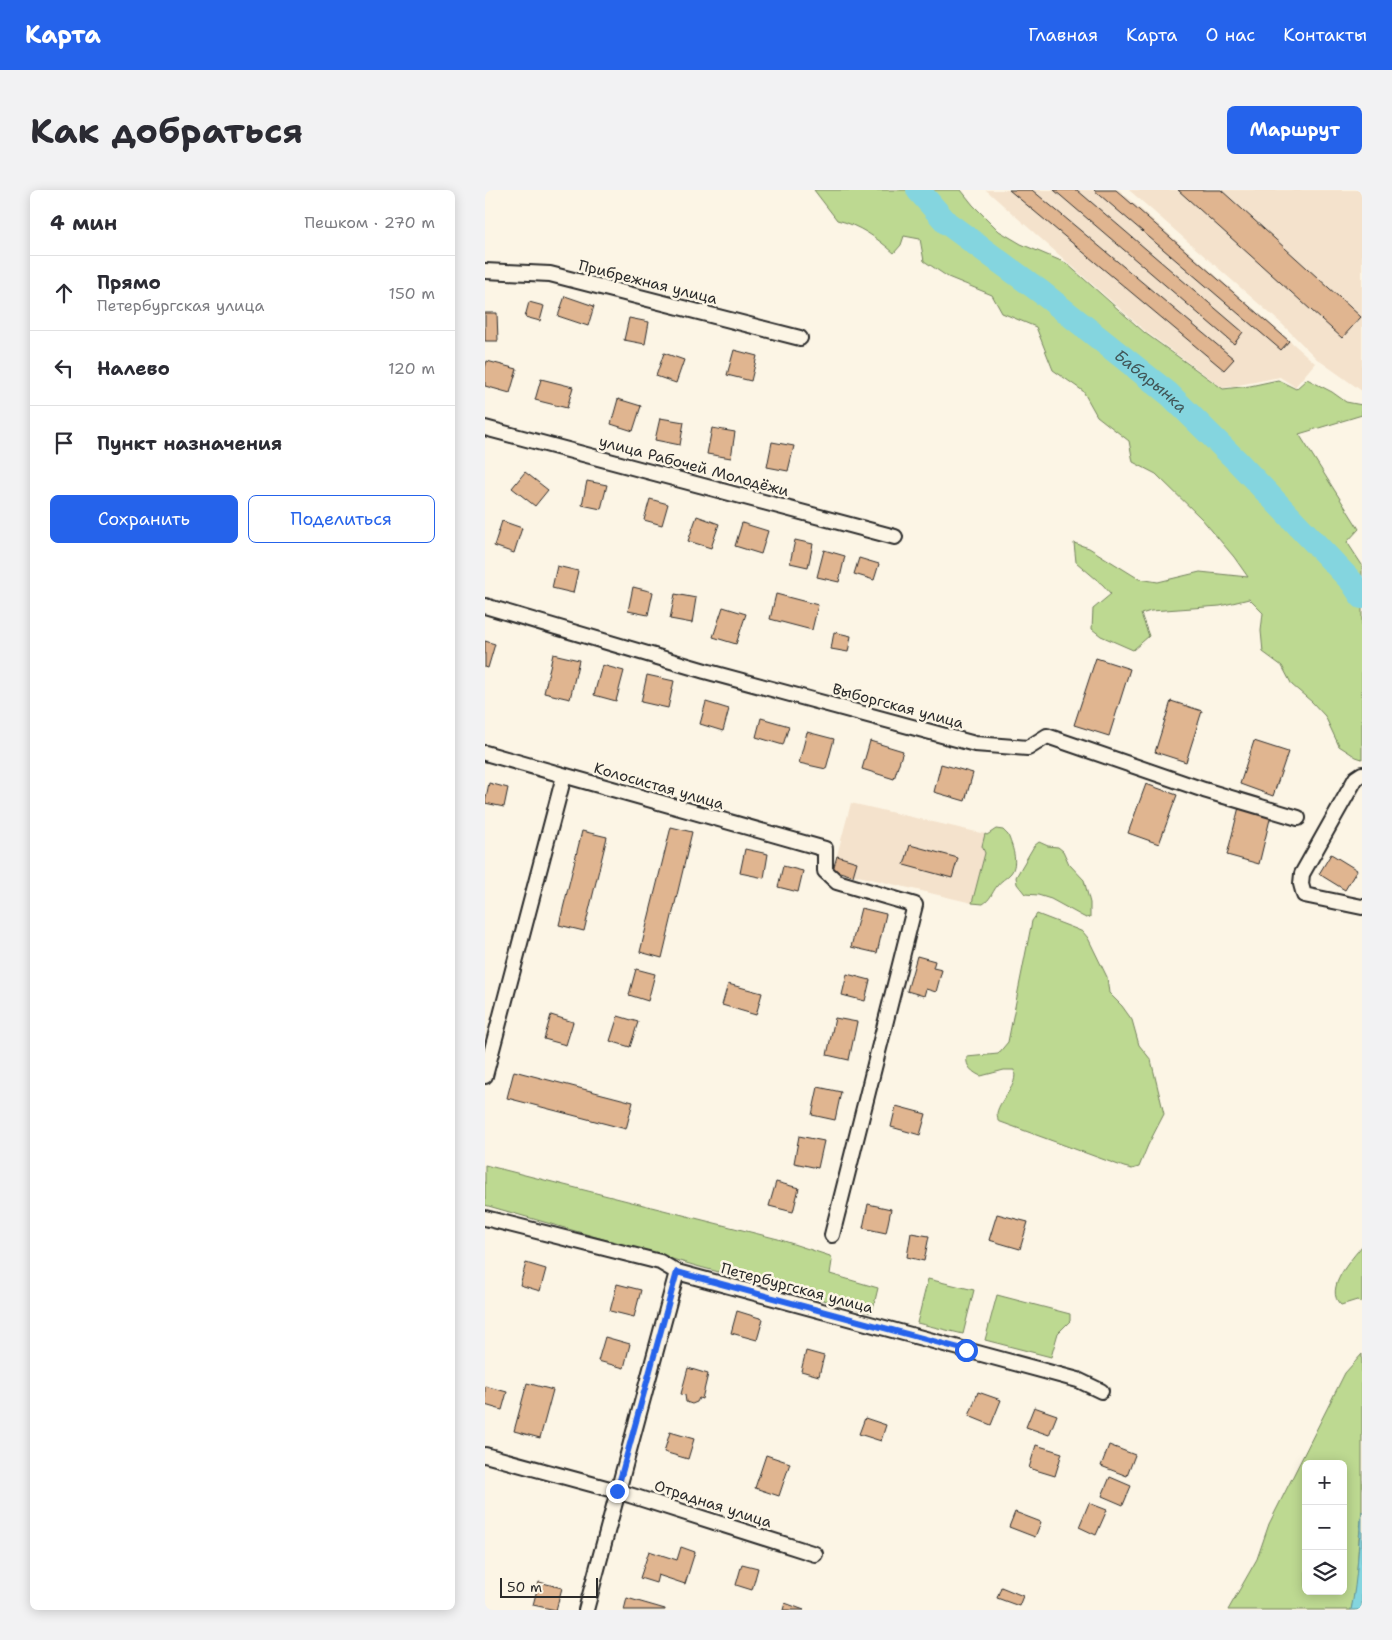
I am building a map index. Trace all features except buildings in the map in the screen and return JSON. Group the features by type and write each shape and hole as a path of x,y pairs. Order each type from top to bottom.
{"street":[{"name":"Прибрежная улица","path":"485,271 550,274 800,338"},
{"name":"улица Рабочей Молодёжи","path":"485,428 895,537"},
{"name":"Выборгская улица","path":"485,606 705,671 975,744 1028,748 1047,736 1204,790 1298,818"},
{"name":"Колосистая улица","path":"485,753 825,849 825,871 837,882 915,905 832,1235"},
{"path":"1362,774 1356,778 1302,874 1301,884 1304,895 1362,907"},
{"path":"485,1076 565,776"},
{"name":"Петербургская улица","path":"485,1218 660,1262 677,1272 1078,1380 1101,1390"},
{"path":"586,1610 677,1272"},
{"name":"Отрадная улица","path":"485,1455 617,1491 815,1554"}],"shaded area":[{"path":"986,190 1119,190 1315,363 1295,387 1280,377 1223,388 1145,331"},
{"path":"1129,190 1362,190 1362,391 1317,359 1282,324"},
{"path":"851,803 985,834 982,846 985,853 972,903 833,870"}],"green space":[{"path":"814,190 961,190 999,231 1021,244 1066,263 1145,333 1223,389 1278,380 1296,389 1307,379 1332,392 1346,402 1362,405 1362,415 1299,434 1359,529 1347,542 1362,565 1362,759 1339,746 1325,716 1292,685 1282,666 1263,652 1261,631 1263,613 1249,599 1220,606 1151,611 1141,614 1149,636 1133,650 1101,636 1092,629 1093,609 1111,594 1076,562 1074,543 1089,548 1139,579 1158,582 1200,572 1248,577 1202,519 1156,474 1133,462 1129,441 1097,416 1083,391 1053,370 1036,327 1002,313 992,295 948,277 924,261 920,239 904,236 901,245 894,253 867,233 853,225 837,220"},
{"path":"996,829 1003,830 1008,835 1015,859 1013,869 998,884 986,902 983,904 972,903 985,853 982,846 985,834 987,835"},
{"path":"1039,842 1048,846 1058,847 1063,851 1069,864 1084,880 1090,903 1090,917 1086,918 1051,899 1025,894 1017,884 1016,877 1034,846"},
{"path":"1037,914 1083,932 1088,938 1107,977 1109,993 1132,1020 1139,1045 1151,1060 1164,1114 1139,1167 1132,1169 1124,1167 998,1121 997,1113 1012,1087 1015,1076 1014,1070 1004,1070 981,1076 968,1066 967,1057 998,1054 1008,1042 1032,921"},
{"path":"485,1165 778,1239 830,1256 832,1261 830,1274 878,1288 872,1313 700,1267 485,1205"},
{"path":"1362,1246 1362,1303 1357,1300 1341,1305 1336,1298 1337,1283 1346,1266"},
{"path":"928,1279 974,1290 963,1334 917,1323"},
{"path":"997,1295 1070,1314 1070,1321 1058,1333 1051,1357 985,1340"},
{"path":"1362,1354 1362,1511 1356,1589 1351,1610 1228,1610 1257,1559 1269,1524 1345,1373"}],"water":[{"path":"1362,1511 1362,1610 1351,1610 1357,1573"}],"waterway":[{"name":"Бабарынка","path":"918,190 947,223 1041,292 1169,394 1236,460 1352,582 1362,597"}],"route":[{"path":"617,1491 677,1272 966,1350"}]}
